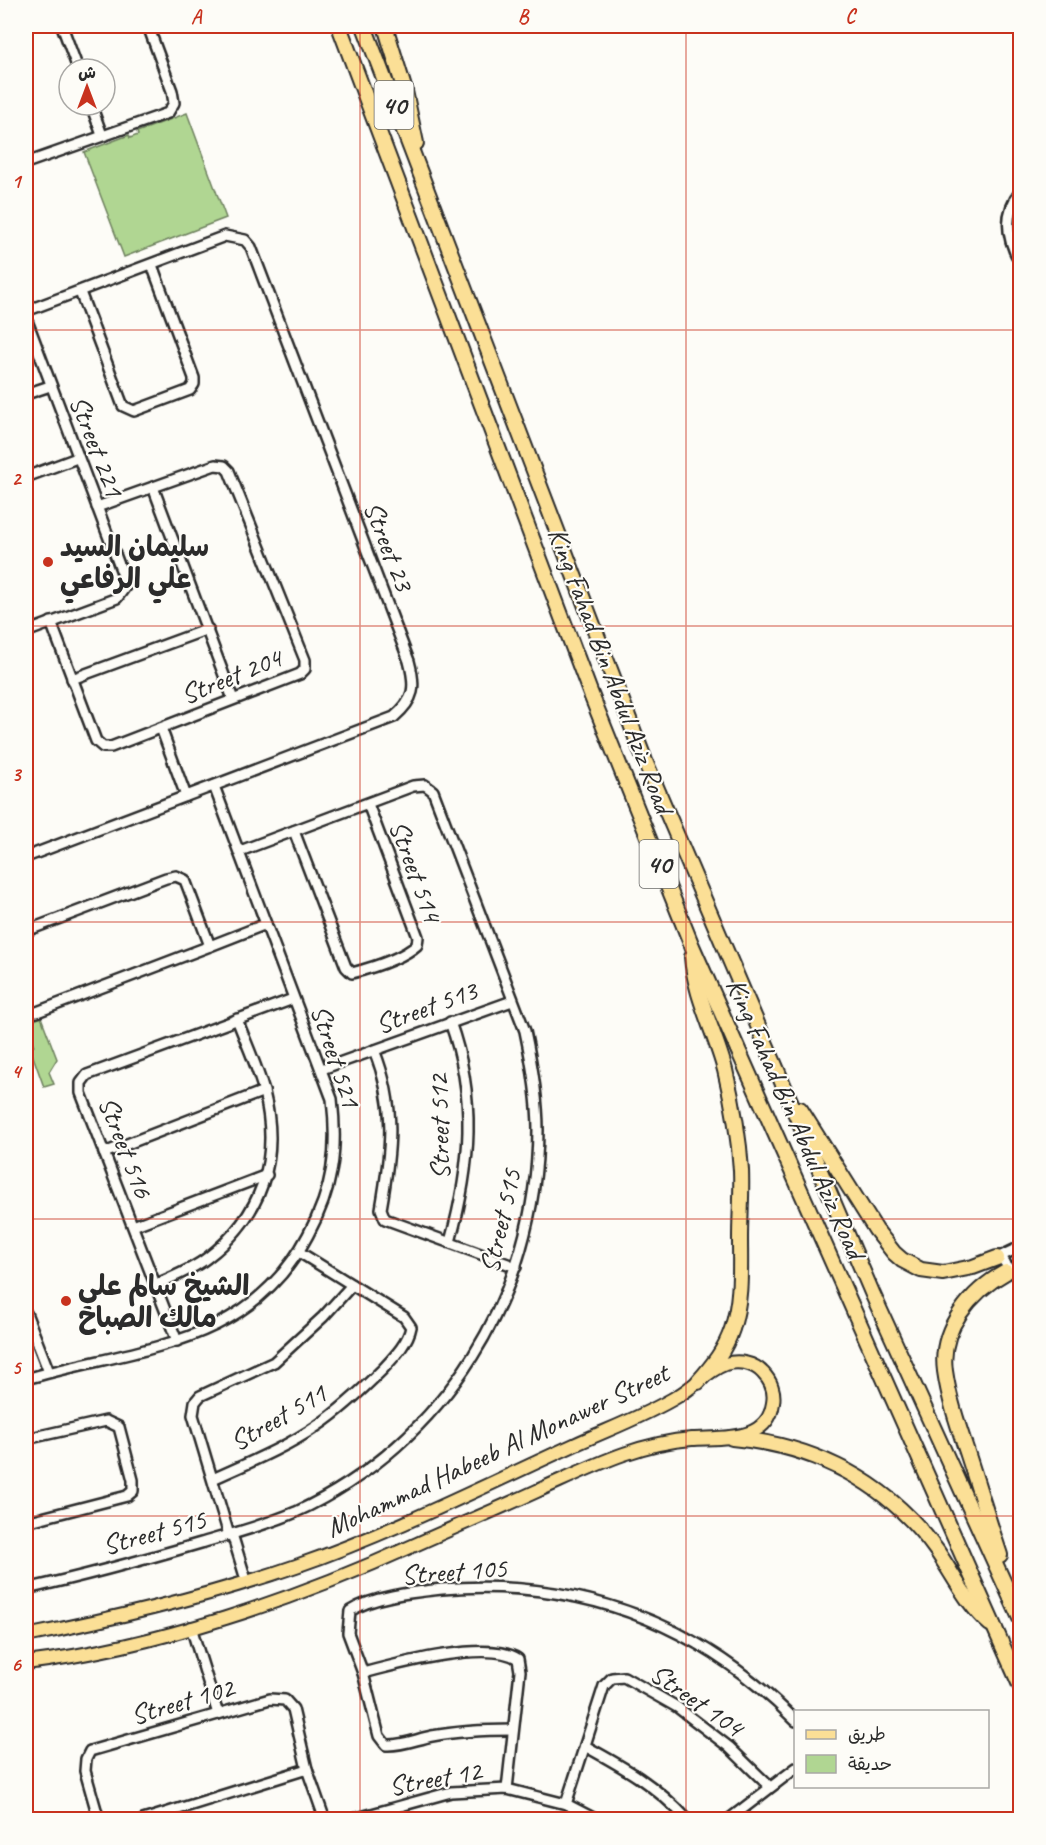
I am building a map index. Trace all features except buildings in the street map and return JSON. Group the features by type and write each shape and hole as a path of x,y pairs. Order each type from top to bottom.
{"highway":[{"name":"King Fahad Bin Abdul Aziz Road","path":"339,26 590,692 692,946 1020,1685"},
{"name":"King Fahad Bin Abdul Aziz Road","path":"364,26 645,761 878,1306 1020,1618"},
{"path":"385,26 405,91 425,183"},
{"path":"692,946 697,988 728,1085 737,1138 741,1183 740,1286 735,1318 719,1358 698,1382"},
{"path":"776,1069 876,1230 894,1253 921,1270 943,1273 973,1268 997,1258"},
{"path":"1006,1272 981,1289 963,1307 948,1337 945,1370 955,1417 1020,1618"},
{"path":"732,1438 771,1443 807,1453 841,1467 874,1487 918,1528 936,1550 969,1602 996,1629"}],"main road":[{"name":"Mohammad Habeeb Al Monawer Street","path":"26,1636 117,1618 194,1599 298,1566 390,1528 631,1420 676,1398 719,1367 738,1362 756,1367 769,1380 774,1398 769,1416 755,1430 732,1438 681,1440 633,1450 324,1583 270,1603 191,1628 122,1645 26,1663"}],"street":[{"path":"62,26 74,57"},
{"path":"26,151 27,162 168,113 174,104 172,91 148,26"},
{"path":"95,117 102,135"},
{"path":"1020,192 1009,213 1008,231 1012,248 1020,262"},
{"name":"Street 23","path":"26,311 225,236 245,240 251,247 409,661 413,683 408,704 394,717 26,857"},
{"path":"80,292 123,406 134,411 190,390 194,384 194,378 152,265"},
{"name":"Street 221","path":"26,318 124,578 125,587 117,598 26,632"},
{"path":"26,394 50,386"},
{"path":"26,477 78,458"},
{"name":"Street 204","path":"51,622 96,741 103,747 111,747 161,728 300,674 305,669 305,660 229,471 224,466 215,465 97,507"},
{"path":"153,487 208,629 232,699"},
{"path":"72,680 208,629"},
{"path":"161,728 186,796"},
{"name":"Street 515","path":"26,1589 230,1534 295,1512 342,1488 409,1435 456,1383 501,1307 516,1267 529,1216 536,1170 538,1130 532,1066 525,1031 433,792 424,785 414,786 240,851"},
{"name":"Street 521","path":"26,1379 177,1341 213,1328 243,1311 273,1285 299,1252 321,1211 332,1177 335,1123 332,1099 214,786"},
{"name":"Street 514","path":"294,831 346,967 352,973 362,970 410,951 417,945 418,937 368,804"},
{"path":"26,931 176,876 185,880 210,946"},
{"path":"26,1012 37,1012 266,924"},
{"name":"Street 516","path":"177,1341 81,1093 81,1083 87,1075 294,999"},
{"name":"Street 513","path":"322,1069 512,1000"},
{"path":"154,1285 206,1260 225,1243 256,1203 267,1175 270,1149 269,1119 264,1091 237,1019"},
{"name":"Street 512","path":"374,1050 384,1075 391,1131 382,1216 385,1220 450,1242 461,1201 468,1158 464,1072 450,1022"},
{"path":"104,1153 264,1091"},
{"path":"133,1226 267,1175"},
{"path":"450,1242 516,1267"},
{"path":"997,1258 1020,1247"},
{"name":"Street 511","path":"213,1479 273,1451 316,1427 355,1398 409,1338 411,1327 404,1317 299,1252"},
{"path":"997,1258 1006,1264 1006,1272 1020,1265"},
{"path":"247,1583 193,1415 195,1402 201,1396 274,1362 323,1317 352,1285"},
{"path":"26,1312 49,1372"},
{"path":"26,1439 106,1421 114,1423 119,1427 134,1480 134,1491 127,1496 26,1522"},
{"name":"Street 105","path":"513,1730 479,1730 386,1745 379,1736 363,1673 348,1633 350,1611 363,1603 426,1591 462,1588 492,1587 531,1590 601,1602 652,1620 725,1661 769,1694 794,1720"},
{"path":"191,1628 218,1714"},
{"path":"363,1673 420,1658 469,1652 512,1655 518,1659 520,1671 507,1789"},
{"name":"Street 104","path":"567,1804 604,1686 612,1678 624,1677 677,1707 729,1747 770,1787"},
{"name":"Street 102","path":"99,1820 85,1771 90,1751 270,1699 285,1700 293,1709 307,1769 325,1820"},
{"path":"585,1746 637,1775 663,1794 688,1820"},
{"path":"143,1820 307,1769"},
{"path":"728,1820 794,1769"},
{"name":"Street 12","path":"350,1820 450,1792 507,1789 567,1804 597,1820"}],"green space":[{"path":"187,113 226,218 124,257 84,152 129,135 130,138 138,135 137,132"},
{"path":"41,1017 57,1059 49,1072 54,1084 44,1087 30,1048 34,1046 26,1024"}],"place":[{"name":"سليمان السيد علي الرفاعي","path":"48,562"},
{"name":"الشيخ سالم علي مالك الصباح","path":"66,1301"}]}
